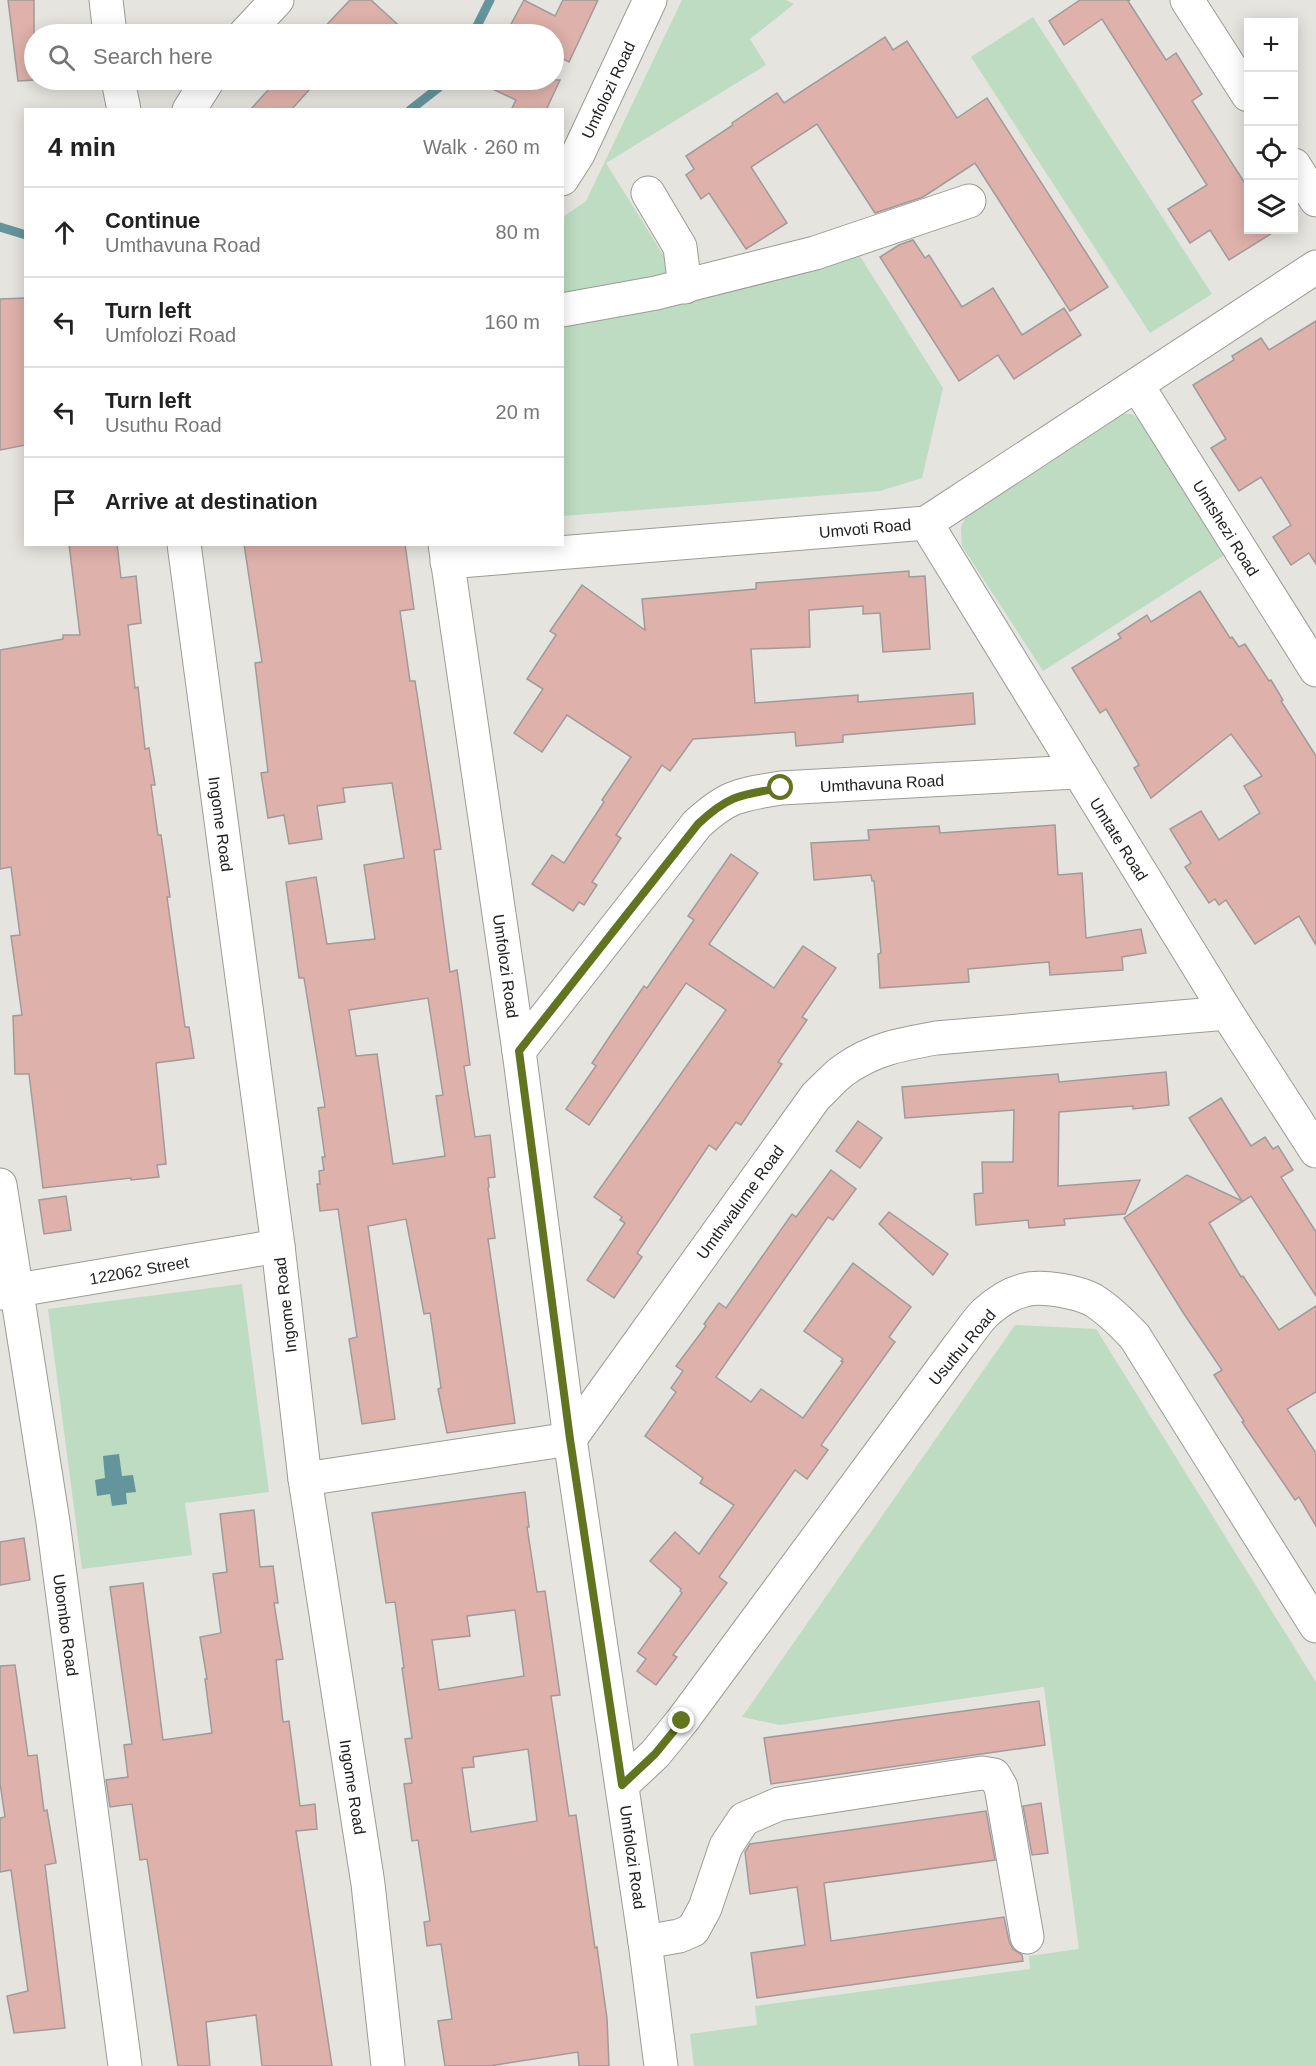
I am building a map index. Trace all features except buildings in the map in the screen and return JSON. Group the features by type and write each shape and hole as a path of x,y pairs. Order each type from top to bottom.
{"street":[{"path":"106,0 109,24"},
{"path":"254,24 277,0"},
{"name":"Umfolozi Road","path":"564,176 578,154 650,0"},
{"path":"1187,0 1244,89"},
{"path":"190,108 202,90"},
{"path":"1298,173 1316,200"},
{"path":"648,193 680,247 685,287"},
{"path":"564,310 685,287 815,253 969,201"},
{"name":"Umvoti Road","path":"564,546 926,523 1316,267"},
{"name":"Umtshezi Road","path":"1137,385 1316,670"},
{"name":"Umtate Road","path":"926,523 1077,772 1316,1151"},
{"name":"Ingome Road","path":"184,546 278,1246 305,1479 368,1884 388,2066"},
{"name":"Umvoti Road","path":"446,553 558,546"},
{"name":"Umfolozi Road","path":"446,553 519,1051 570,1439 645,1942 661,2066"},
{"name":"Umthavuna Road","path":"519,1051 693,829 718,806 730,799 781,788 1077,772"},
{"name":"Umthwalume Road","path":"570,1439 816,1096 842,1071 871,1054 894,1045 936,1038 1227,1012"},
{"name":"Ubombo Road","path":"0,1185 8,1292 54,1533 125,2066"},
{"name":"122062 Street","path":"8,1292 278,1246"},
{"name":"Usuthu Road","path":"622,1785 655,1754 682,1721 985,1313 1009,1296 1026,1289 1043,1288 1071,1292 1092,1300 1115,1316 1135,1337 1316,1626"},
{"path":"305,1479 570,1439"},
{"path":"645,1942 679,1936 693,1930 705,1908 726,1846 744,1819 779,1804 982,1773 994,1775 1001,1787 1027,1937"}],"green space":[{"path":"682,0 786,0 794,4 750,39 766,65 606,163 670,266 662,304 858,253 943,388 922,478 880,491 564,516 564,216 586,201"},
{"path":"1033,17 1212,294 1150,333 971,57"},
{"path":"1118,414 1132,414 1143,423 1226,554 1043,671 962,546 961,527 970,509"},
{"path":"242,1284 269,1492 185,1503 192,1555 82,1569 48,1309"},
{"path":"1015,1325 1096,1329 1316,1682 1316,2066 694,2066 690,2034 757,2025 755,2006 1030,1969 1029,1956 1079,1949 1044,1687 780,1725 742,1717"}],"water":[{"path":"119,1454 122,1476 133,1475 136,1492 126,1493 127,1504 112,1506 110,1494 97,1496 95,1480 105,1478 103,1456"}],"waterway":[{"path":"478,24 490,0"},
{"path":"413,108 436,90"},
{"path":"0,227 24,234"}],"route":[{"path":"682,1721 655,1754 622,1785 570,1439 519,1051 698,824 718,806 730,799 781,788"}]}
